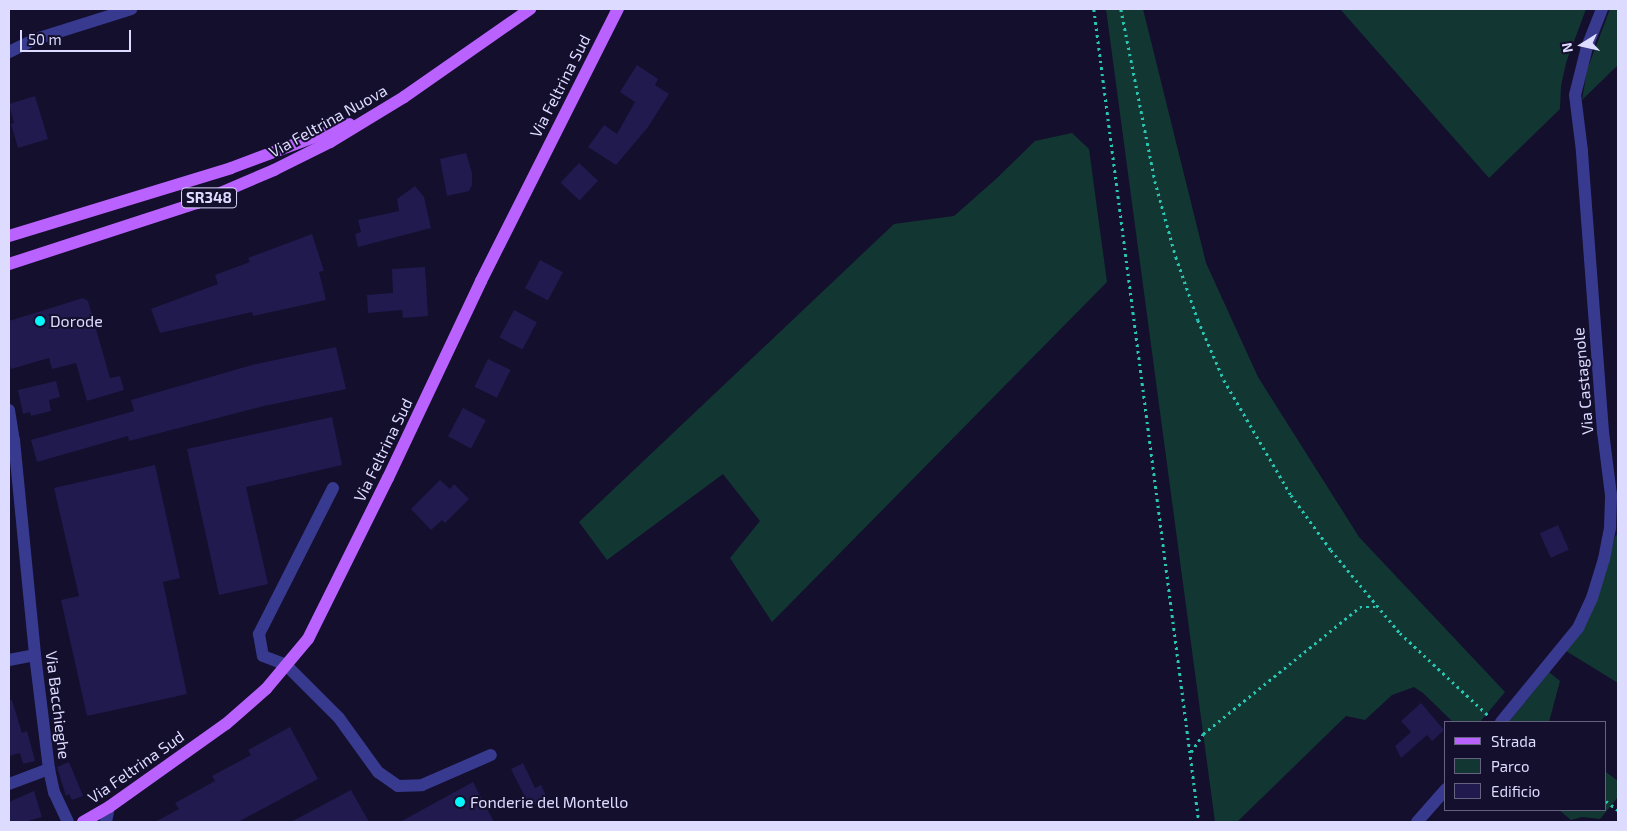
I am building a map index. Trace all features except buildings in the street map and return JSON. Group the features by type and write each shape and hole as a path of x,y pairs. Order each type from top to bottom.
{"main road":[{"name":"Via Feltrina Nuova","path":"9,264 196,203 274,170 330,142 397,102 530,9"},
{"name":"Via Feltrina Sud","path":"83,822 109,807 226,724 266,689 308,638 616,10"},
{"path":"9,236 272,154 397,102"}],"street":[{"path":"9,52 36,40 131,9"},
{"name":"Via Castagnole","path":"1500,718 1578,628 1594,591 1604,559 1610,527 1611,495 1603,432 1582,151 1575,95 1587,47 1602,9"},
{"name":"Via Bacchieghe","path":"9,410 49,769 54,792 68,822"},
{"path":"333,488 259,634 263,656 286,665 339,718 378,772 398,786 422,785 491,755"},
{"path":"9,660 35,655"},
{"path":"9,784 49,769"},
{"path":"1417,822 1444,791"},
{"path":"106,822 109,807"}],"path":[{"path":"1094,9 1200,822"},
{"path":"1121,9 1155,180 1176,257 1198,320 1224,380 1291,495 1331,550 1378,608 1407,639 1500,718"},
{"path":"1190,753 1203,734 1360,607 1378,608"},
{"path":"1607,802 1618,810"}],"green space":[{"path":"1106,9 1143,9 1206,263 1258,377 1359,537 1505,692 1481,721 1452,721 1423,693 1414,687 1392,695 1365,720 1346,716 1237,822 1215,822"},
{"path":"1340,9 1586,9 1566,63 1561,86 1560,109 1489,178"},
{"path":"1610,9 1618,9 1618,65 1582,100 1587,70"},
{"path":"1072,133 1089,149 1107,282 772,622 730,558 760,521 723,474 607,560 579,522 894,224 954,216 1035,141"},
{"path":"1618,533 1618,683 1566,651 1597,600 1615,537"},
{"path":"1549,672 1560,681 1549,721 1510,721"},
{"path":"1607,773 1618,781 1618,797 1607,810"},
{"path":"1560,811 1607,811 1600,819 1582,817 1571,820"}],"place":[{"name":"Dorode","path":"40,321"},
{"name":"Fonderie del Montello","path":"460,802"}]}
